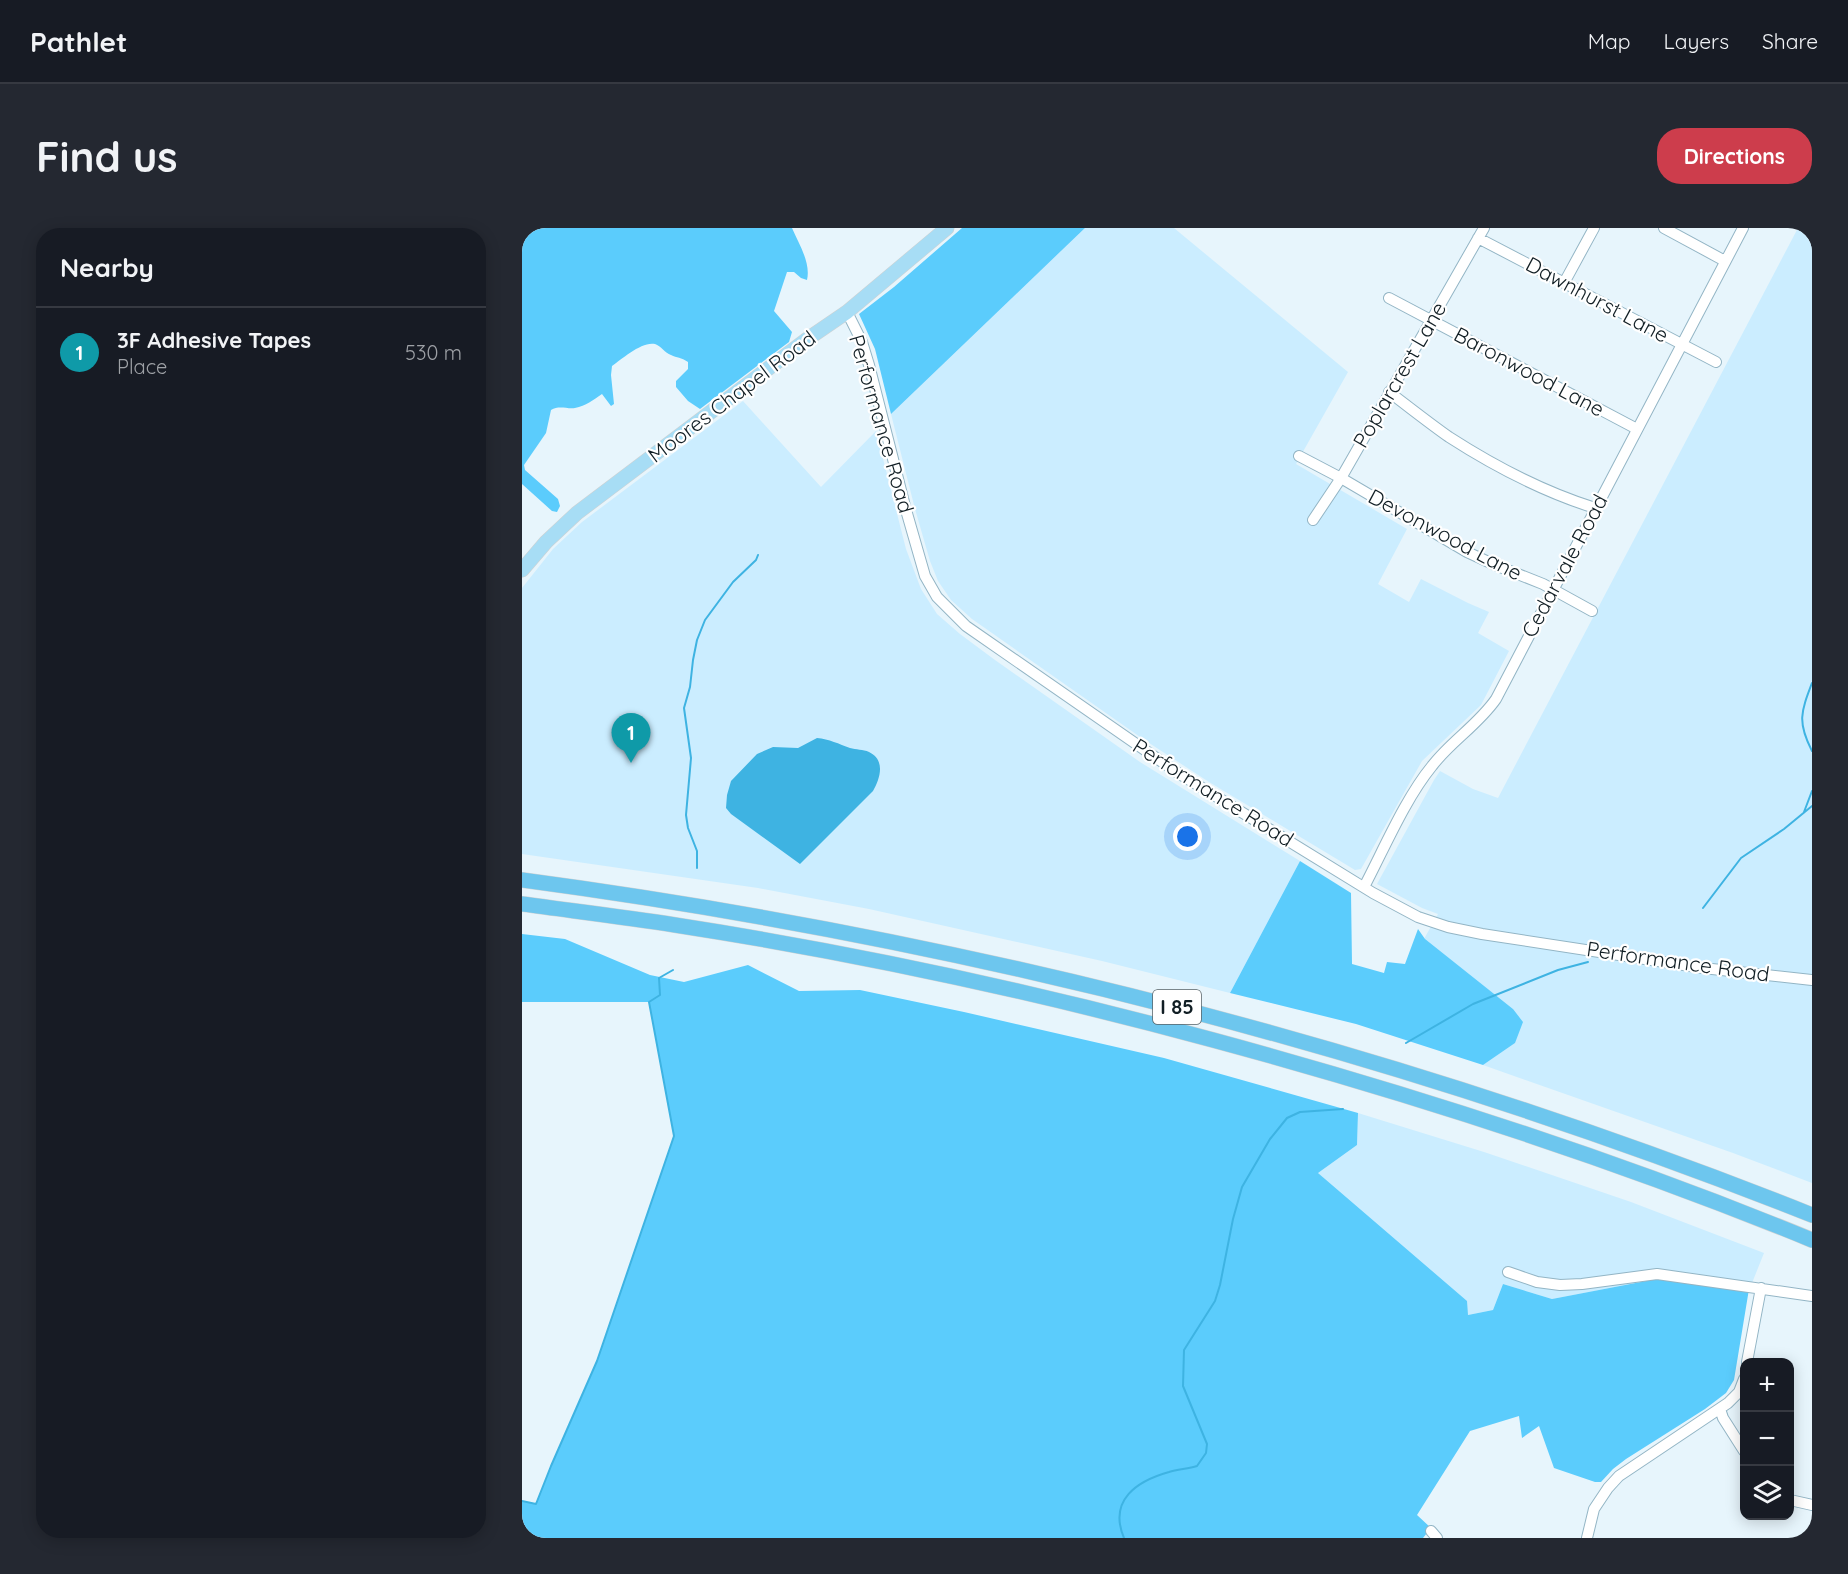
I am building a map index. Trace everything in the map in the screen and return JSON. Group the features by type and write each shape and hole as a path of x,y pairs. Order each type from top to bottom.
{"highway":[{"name":"I 85","path":"522,879 740,912 866,936 1141,997 1366,1060 1477,1094 1665,1159 1812,1215"},
{"name":"I 85","path":"522,904 674,924 864,958 1142,1021 1379,1087 1519,1131 1812,1240"},
{"path":"1665,1159 1755,1183 1812,1204"},
{"path":"1775,1225 1812,1246"}],"main road":[{"name":"Moores Chapel Road","path":"522,570 562,525 806,340 847,312 947,228"}],"street":[{"path":"1564,284 1594,228"},
{"path":"1664,228 1725,261"},
{"name":"Cedarvale Road","path":"1364,887 1426,774 1439,757 1472,728 1496,699 1743,228"},
{"name":"Dawnhurst Lane","path":"1481,233 1564,284 1716,362"},
{"name":"Poplarcrest Lane","path":"1313,520 1341,478 1481,233"},
{"name":"Baronwood Lane","path":"1389,297 1636,429"},
{"name":"Performance Road","path":"847,312 862,342 869,365 921,564 929,585 944,606 966,626 1009,657 1161,762 1364,887 1418,917 1448,927 1703,968 1812,980"},
{"path":"1389,392 1431,424 1478,454 1535,484 1595,508"},
{"name":"Devonwood Lane","path":"1299,456 1467,552 1552,589 1593,611"},
{"path":"1508,1272 1560,1285 1590,1284 1657,1274 1812,1296"},
{"path":"1748,1358 1761,1288"},
{"path":"1587,1538 1594,1509 1619,1476 1720,1409 1740,1389"},
{"path":"1720,1409 1740,1445"},
{"path":"1794,1501 1812,1505"}],"shaded area":[{"path":"522,228 792,228 804,254 808,274 807,280 794,272 787,272 774,311 792,332 789,342 700,409 688,401 676,387 676,381 688,369 688,362 669,354 655,344 644,345 627,355 612,366 614,404 611,406 602,394 579,407 551,410 546,433 524,465 525,470 558,499 560,506 557,512 552,511 522,484"},
{"path":"962,228 1085,228 891,414 875,349 859,314"},
{"path":"1085,228 1174,228 1348,372 1296,464 1407,529 1378,584 1409,602 1421,579 1489,612 1478,633 1509,651 1481,705 1422,761 1361,869 1355,870 1209,782 1143,739 972,619 951,600 938,581 915,509 891,414"},
{"path":"1798,228 1812,228 1812,1183 1483,1065 1515,1043 1513,1009 1424,939 1438,914 1377,884 1440,771 1473,789 1498,798"},
{"path":"743,401 821,487 876,431 906,549 921,589 937,614 995,660 1140,762 1300,861 1230,993 1102,961 869,909 758,888 522,854 522,588 553,549 582,522"},
{"path":"817,738 869,752 878,760 880,770 873,791 800,864 731,814 726,808 727,795 731,781 757,754 773,747 798,748"},
{"path":"1300,861 1351,893 1352,964 1384,973 1387,962 1405,964 1418,929 1425,939 1513,1009 1523,1022 1515,1043 1483,1065 1356,1024 1230,993"},
{"path":"522,934 565,939 650,975 684,982 748,965 799,991 860,990 964,1012 1164,1058 1358,1113 1357,1145 1318,1173 1467,1301 1468,1315 1493,1310 1503,1284 1552,1299 1667,1277 1749,1289 1734,1380 1726,1393 1626,1459 1601,1482 1554,1468 1539,1426 1522,1438 1519,1416 1470,1431 1417,1515 1431,1528 1423,1538 522,1538 522,1501 536,1504 597,1361 674,1136 649,1002 522,1002"},
{"path":"1358,1113 1484,1152 1631,1202 1764,1253 1752,1283 1667,1277 1552,1299 1503,1284 1493,1310 1468,1315 1318,1173 1357,1145"}],"waterway":[{"path":"697,868 697,851 688,828 686,815 691,758 684,708 690,687 693,660 697,640 705,620 733,582 756,560 758,555"},
{"path":"1812,683 1802,717 1804,732 1812,751"},
{"path":"1804,812 1812,791"},
{"path":"1703,908 1741,858 1784,829 1812,806"},
{"path":"1406,1043 1473,1004 1558,970 1588,962"},
{"path":"522,1501 536,1504 597,1361 674,1136 649,1002 660,995 659,978 673,970"},
{"path":"1124,1538 1120,1525 1120,1513 1128,1494 1157,1476 1197,1466 1206,1453 1207,1444 1183,1386 1184,1350 1215,1301 1242,1187 1270,1139 1287,1118 1300,1112 1343,1109"}],"place":[{"name":"3F Adhesive Tapes","path":"631,763"}]}
